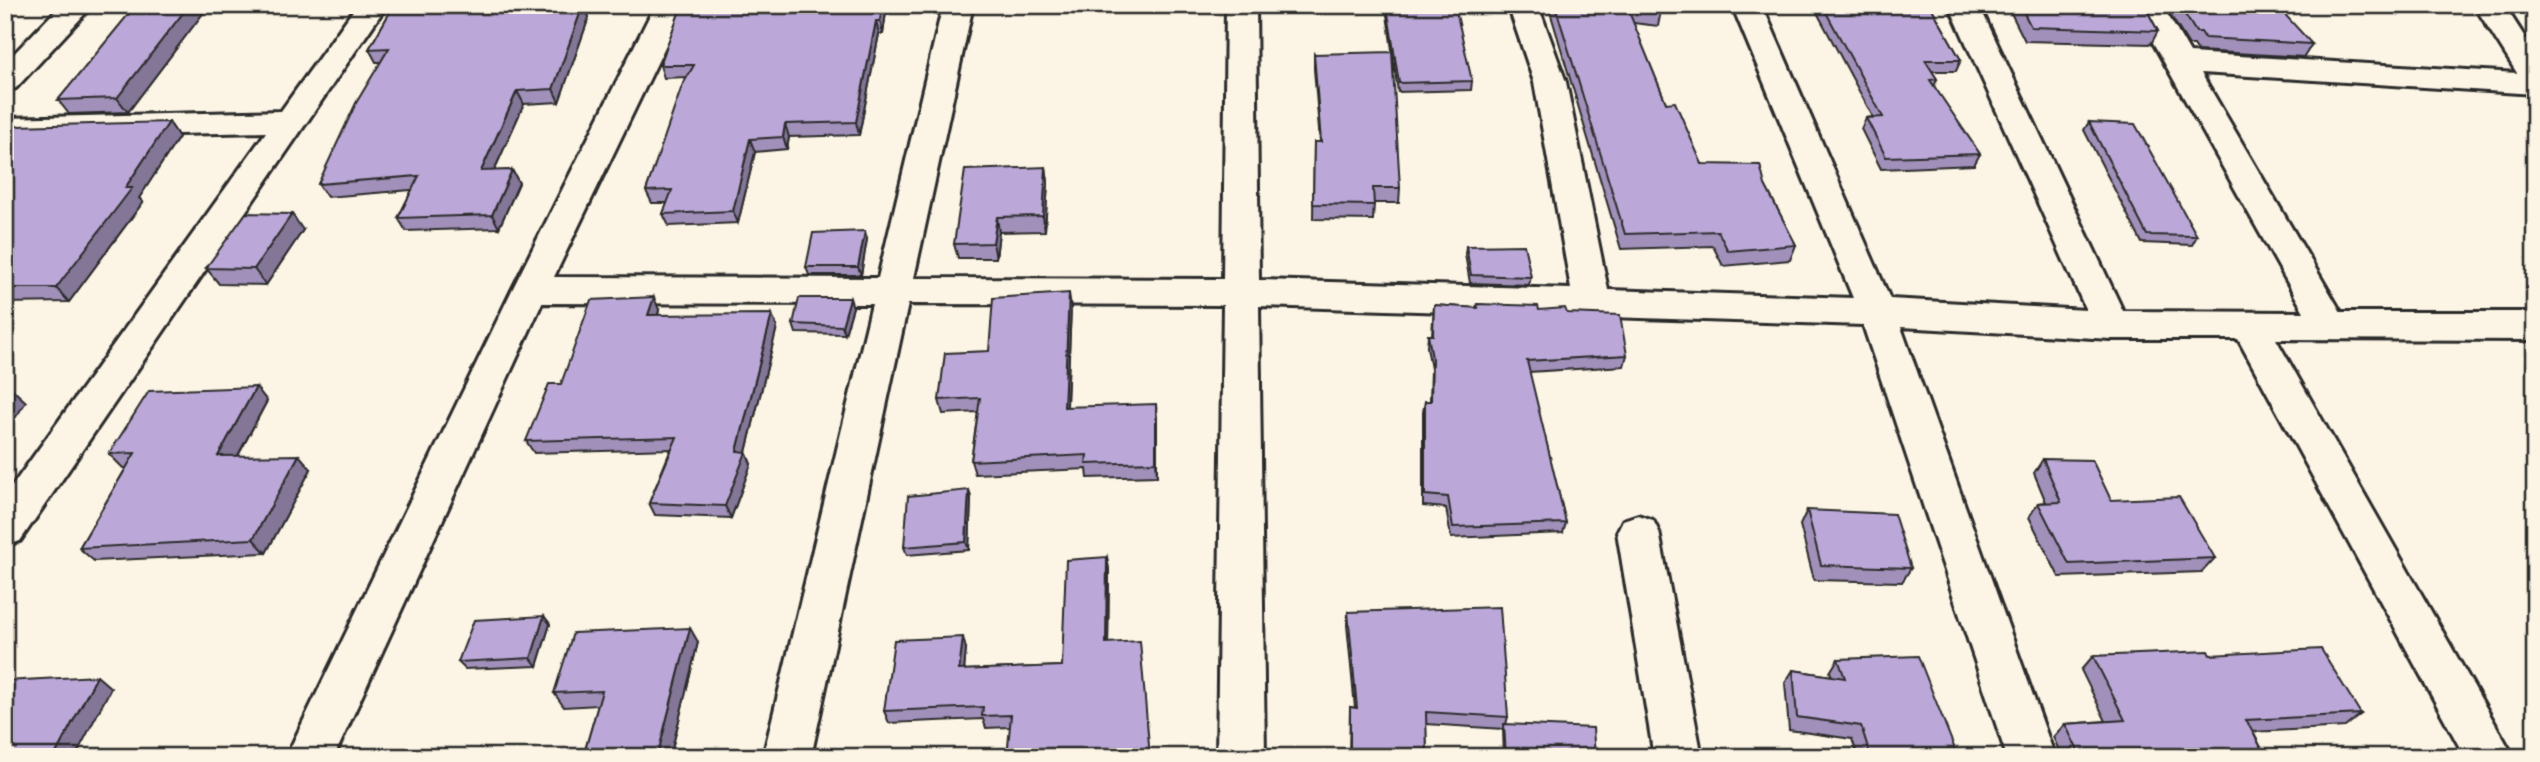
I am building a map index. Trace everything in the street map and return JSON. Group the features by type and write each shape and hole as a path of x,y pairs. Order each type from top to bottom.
{"street":[{"path":"5,81 78,5"},
{"path":"5,528 372,5"},
{"path":"310,757 530,290 670,5"},
{"path":"787,757 958,5"},
{"path":"1241,5 1241,757"},
{"path":"1523,5 1550,82 1592,303"},
{"path":"1747,5 1877,312 2031,757"},
{"path":"1964,5 2111,325"},
{"path":"2147,5 2330,325"},
{"path":"2489,5 2535,77"},
{"path":"2178,62 2535,84"},
{"path":"5,128 291,121"},
{"path":"530,290 1242,292 1877,312 2111,325 2535,326"},
{"path":"2249,325 2490,757"},
{"path":"1638,532 1678,757"}],"building":[{"path":"136,5 189,5 117,98 58,100"},
{"path":"394,5 583,5 553,89 517,91 481,171 512,170 492,215 398,218 419,176 318,184 356,103 389,48 369,49"},
{"path":"682,5 882,5 880,21 876,21 856,122 785,124 783,137 750,139 733,211 663,214 672,190 646,191 682,86 694,65 660,65"},
{"path":"1555,5 1659,5 1661,11 1627,7 1666,103 1675,102 1702,164 1760,165 1765,185 1796,245 1728,251 1718,231 1625,234"},
{"path":"1822,5 1930,5 1961,60 1925,60 1937,79 1930,80 1980,154 1886,157 1866,118 1883,117"},
{"path":"2020,5 2144,5 2158,31 2031,27"},
{"path":"2179,5 2212,5 2216,11 2279,8 2312,44 2205,38 2201,32 2196,32"},
{"path":"1455,6 1472,81 1399,83 1387,7"},
{"path":"1392,52 1400,188 1373,188 1374,205 1313,204 1314,142 1321,142 1314,54"},
{"path":"169,122 125,188 132,188 56,288 5,288 5,138 15,126"},
{"path":"2089,122 2135,124 2197,236 2147,235"},
{"path":"1046,167 1043,216 997,217 993,243 954,244 965,170"},
{"path":"246,213 292,214 254,269 206,268"},
{"path":"865,231 858,267 806,267 813,233"},
{"path":"1524,245 1531,277 1471,275 1466,246"},
{"path":"1069,293 1064,407 1156,404 1156,462 1086,464 1087,455 971,461 980,398 939,400 945,353 989,351 993,298"},
{"path":"654,297 648,315 772,314 737,451 746,452 725,506 649,503 677,437 526,441 549,384 561,384 591,300"},
{"path":"799,298 850,298 842,326 793,324"},
{"path":"1477,304 1538,306 1539,310 1565,308 1567,313 1620,315 1627,355 1527,361 1566,523 1453,527 1448,497 1425,495 1425,401 1431,401 1432,358 1428,335 1433,335 1434,305 1478,308"},
{"path":"256,387 218,456 299,455 253,539 79,548 135,453 109,454 149,391"},
{"path":"5,389 12,389 5,399"},
{"path":"2043,459 2092,460 2111,500 2179,497 2215,558 2069,564 2038,503 2061,502"},
{"path":"969,490 966,542 904,547 908,496"},
{"path":"1807,510 1894,514 1911,568 1821,565"},
{"path":"1107,557 1106,643 1140,641 1150,757 1007,757 1011,715 982,716 983,707 884,711 894,640 963,637 959,670 1062,666 1066,560"},
{"path":"1500,607 1508,717 1426,712 1427,757 1350,757 1350,707 1357,708 1348,612"},
{"path":"544,616 531,658 458,662 474,620"},
{"path":"690,628 657,757 583,757 602,691 554,693 573,633"},
{"path":"2321,649 2361,714 2246,720 2264,753 2081,757 2065,724 2125,720 2093,656 2208,651 2210,655"},
{"path":"1918,656 1958,757 1871,757 1861,726 1797,717 1793,670 1845,678 1838,659"},
{"path":"97,676 54,757 5,757 5,681"},
{"path":"1504,724 1593,728 1595,757 1506,757"}]}
